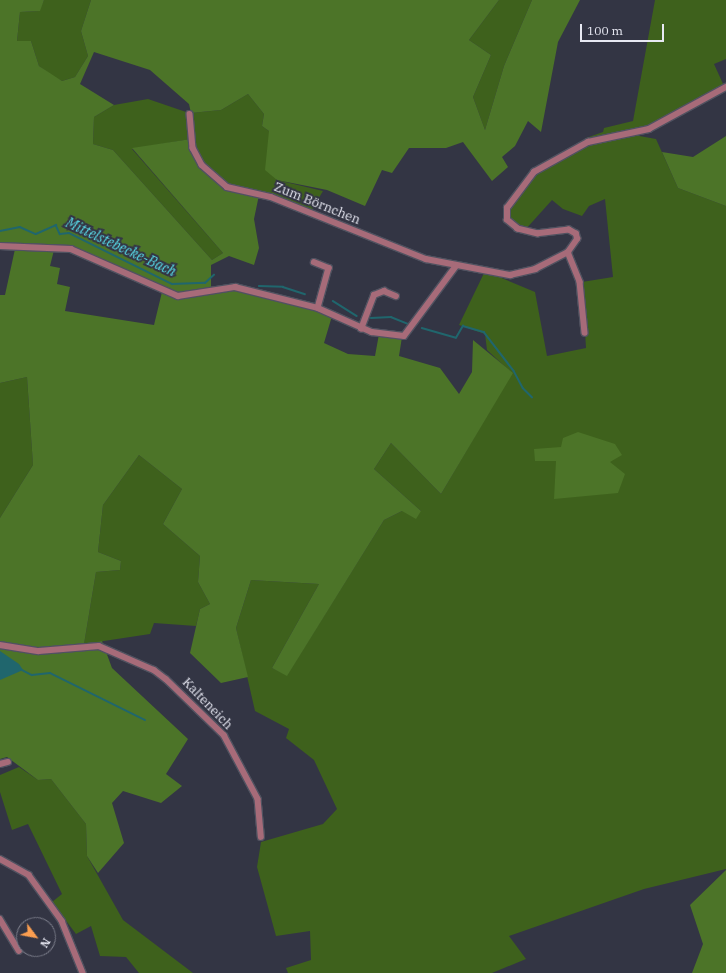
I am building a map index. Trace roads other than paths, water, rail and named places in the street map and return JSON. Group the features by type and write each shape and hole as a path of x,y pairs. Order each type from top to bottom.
{"street":[{"path":"585,333 580,282 568,252 577,239 573,231 538,234 518,229 506,220 507,208 541,167 588,142 649,128 726,87"},
{"name":"Zum Börnchen","path":"190,114 193,148 202,165 227,187 271,197 426,259 456,266 465,264 498,273 522,273 568,252"},
{"path":"0,246 71,249 178,296 231,286 318,308 361,328 404,336 456,266"},
{"path":"314,262 329,268 318,308"},
{"path":"361,328 374,295 384,291 396,296"},
{"name":"Kalteneich","path":"0,645 39,651 99,646 154,670 224,735 258,799 261,837"},
{"path":"0,764 8,762"},
{"path":"0,859 29,875 62,921 83,973"},
{"path":"0,919 16,946"}],"waterway":[{"name":"Mittelstebecke-Bach","path":"0,231 20,227 36,234 56,225 60,234 69,233 172,284 205,283 214,275"},
{"name":"Mittelstebecke-Bach","path":"259,286 283,287 305,294"},
{"name":"Mittelstebecke-Bach","path":"333,301 357,316"},
{"name":"Mittelstebecke-Bach","path":"371,318 391,317 408,324"},
{"name":"Mittelstebecke-Bach","path":"422,328 456,338 463,326 484,332 514,371 523,388 532,397"},
{"path":"22,670 32,675 50,673 145,720"}]}
